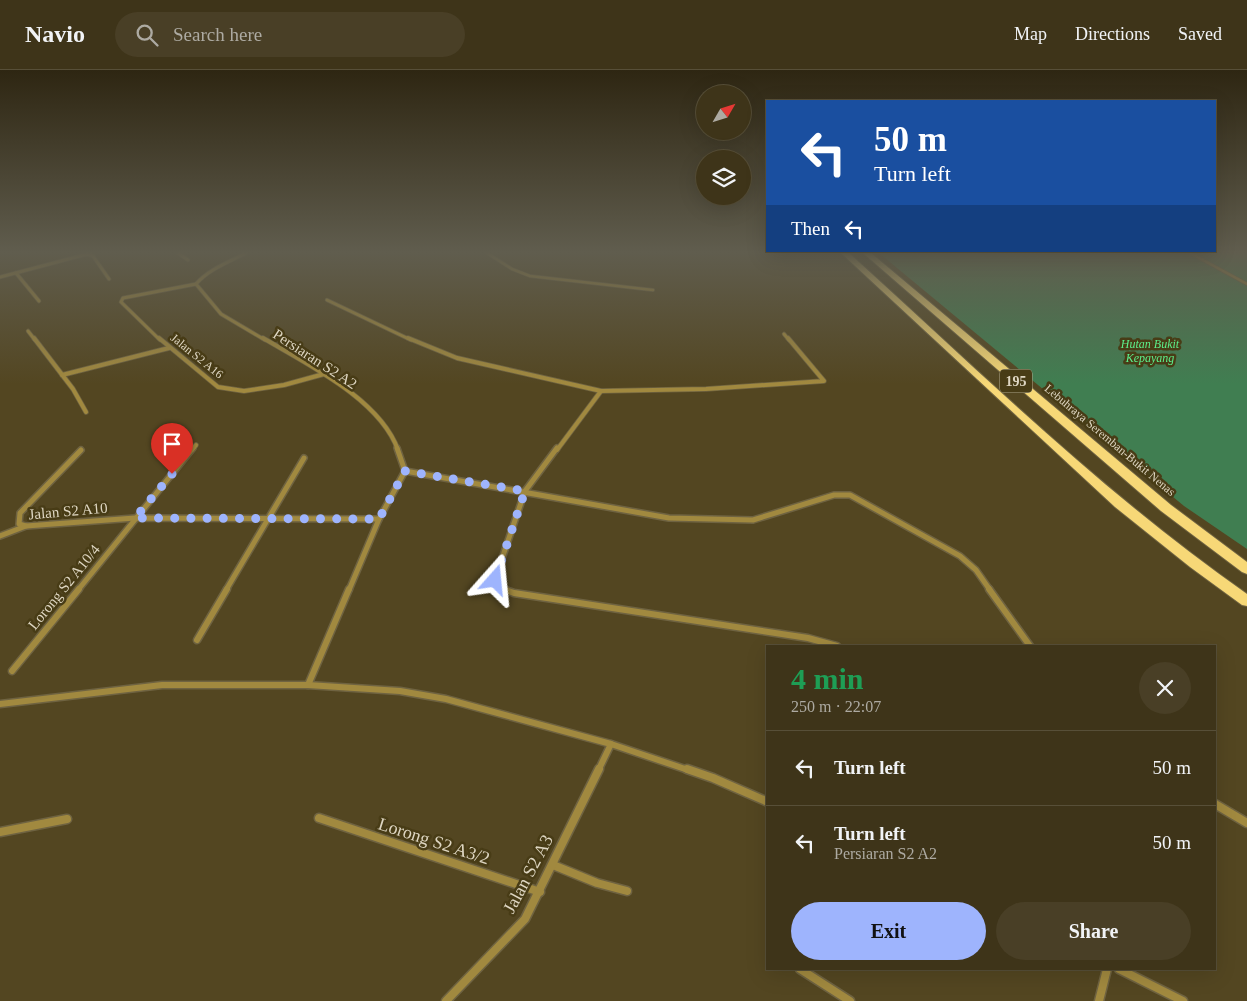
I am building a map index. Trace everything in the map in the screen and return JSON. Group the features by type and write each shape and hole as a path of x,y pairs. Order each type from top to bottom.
{"highway":[{"name":"195","path":"892,296 1120,504 1195,564 1247,601"},
{"name":"Lebuhraya Seremban-Bukit Nenas","path":"917,296 1166,508 1247,569"}],"street":[{"path":"34,296 38,301"},
{"name":"Jalan S2 A16","path":"129,296 122,298 121,302 169,348 218,387 244,390 274,387 324,374"},
{"name":"Persiaran S2 A2","path":"206,296 221,314 324,374 375,412 394,439 405,471"},
{"path":"327,300 407,338 457,358 601,391 706,390 824,381 784,334"},
{"path":"28,331 62,375 86,412"},
{"path":"62,375 169,348"},
{"path":"601,391 525,491 495,580 498,587 514,593 799,637 833,645"},
{"name":"Lorong S2 A10/4","path":"12,671 196,445"},
{"path":"26,526 19,524 20,513 81,450"},
{"path":"197,640 304,458"},
{"path":"308,685 379,519 405,471 669,518 753,520 834,495 850,495 960,556 976,570 1029,645"},
{"name":"Jalan S2 A10","path":"0,536 26,526 135,518 379,519"},
{"path":"0,704 162,686 308,685 400,691 446,699 611,744 713,778 766,801"},
{"name":"Jalan S2 A3","path":"446,1001 525,919 540,892 611,744"},
{"path":"1216,805 1247,823"},
{"name":"Lorong S2 A3/2","path":"319,818 540,892"},
{"path":"0,832 67,819"},
{"path":"553,865 597,883 627,891"},
{"path":"802,970 850,1001"},
{"path":"1099,1001 1107,970"},
{"path":"1121,970 1183,1001"}],"green space":[{"name":"Hutan Bukit Kepayang","path":"931,296 1247,296 1247,549 1184,506"}],"route":[{"path":"172,474 135,518 379,519 405,471 525,491 495,580"}]}
